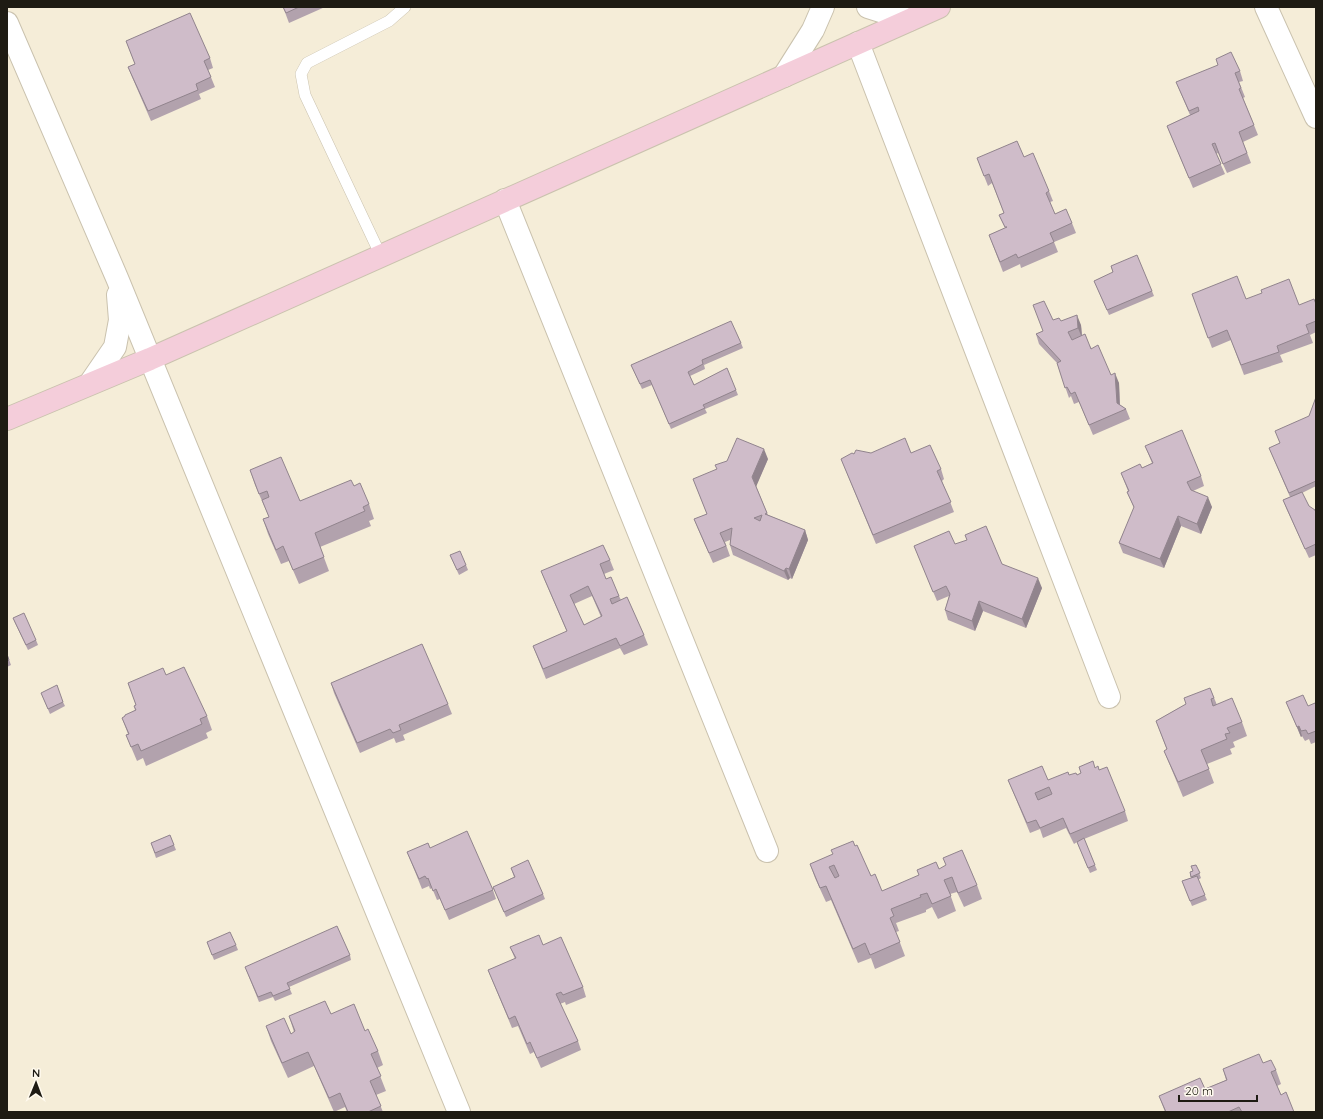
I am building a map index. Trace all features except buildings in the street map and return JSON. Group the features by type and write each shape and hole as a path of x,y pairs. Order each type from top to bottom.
{"street":[{"path":"784,76 813,30 823,7"},
{"path":"868,7 909,20"},
{"path":"7,419 91,382 150,359 939,7"},
{"path":"1266,7 1316,117"},
{"path":"7,23 117,278 459,1112"},
{"path":"858,43 1109,697"},
{"path":"505,200 766,851"},
{"path":"91,382 115,347 120,320 117,278"}],"lane":[{"path":"381,256 305,95 301,74 307,63 389,21 405,7"}]}
